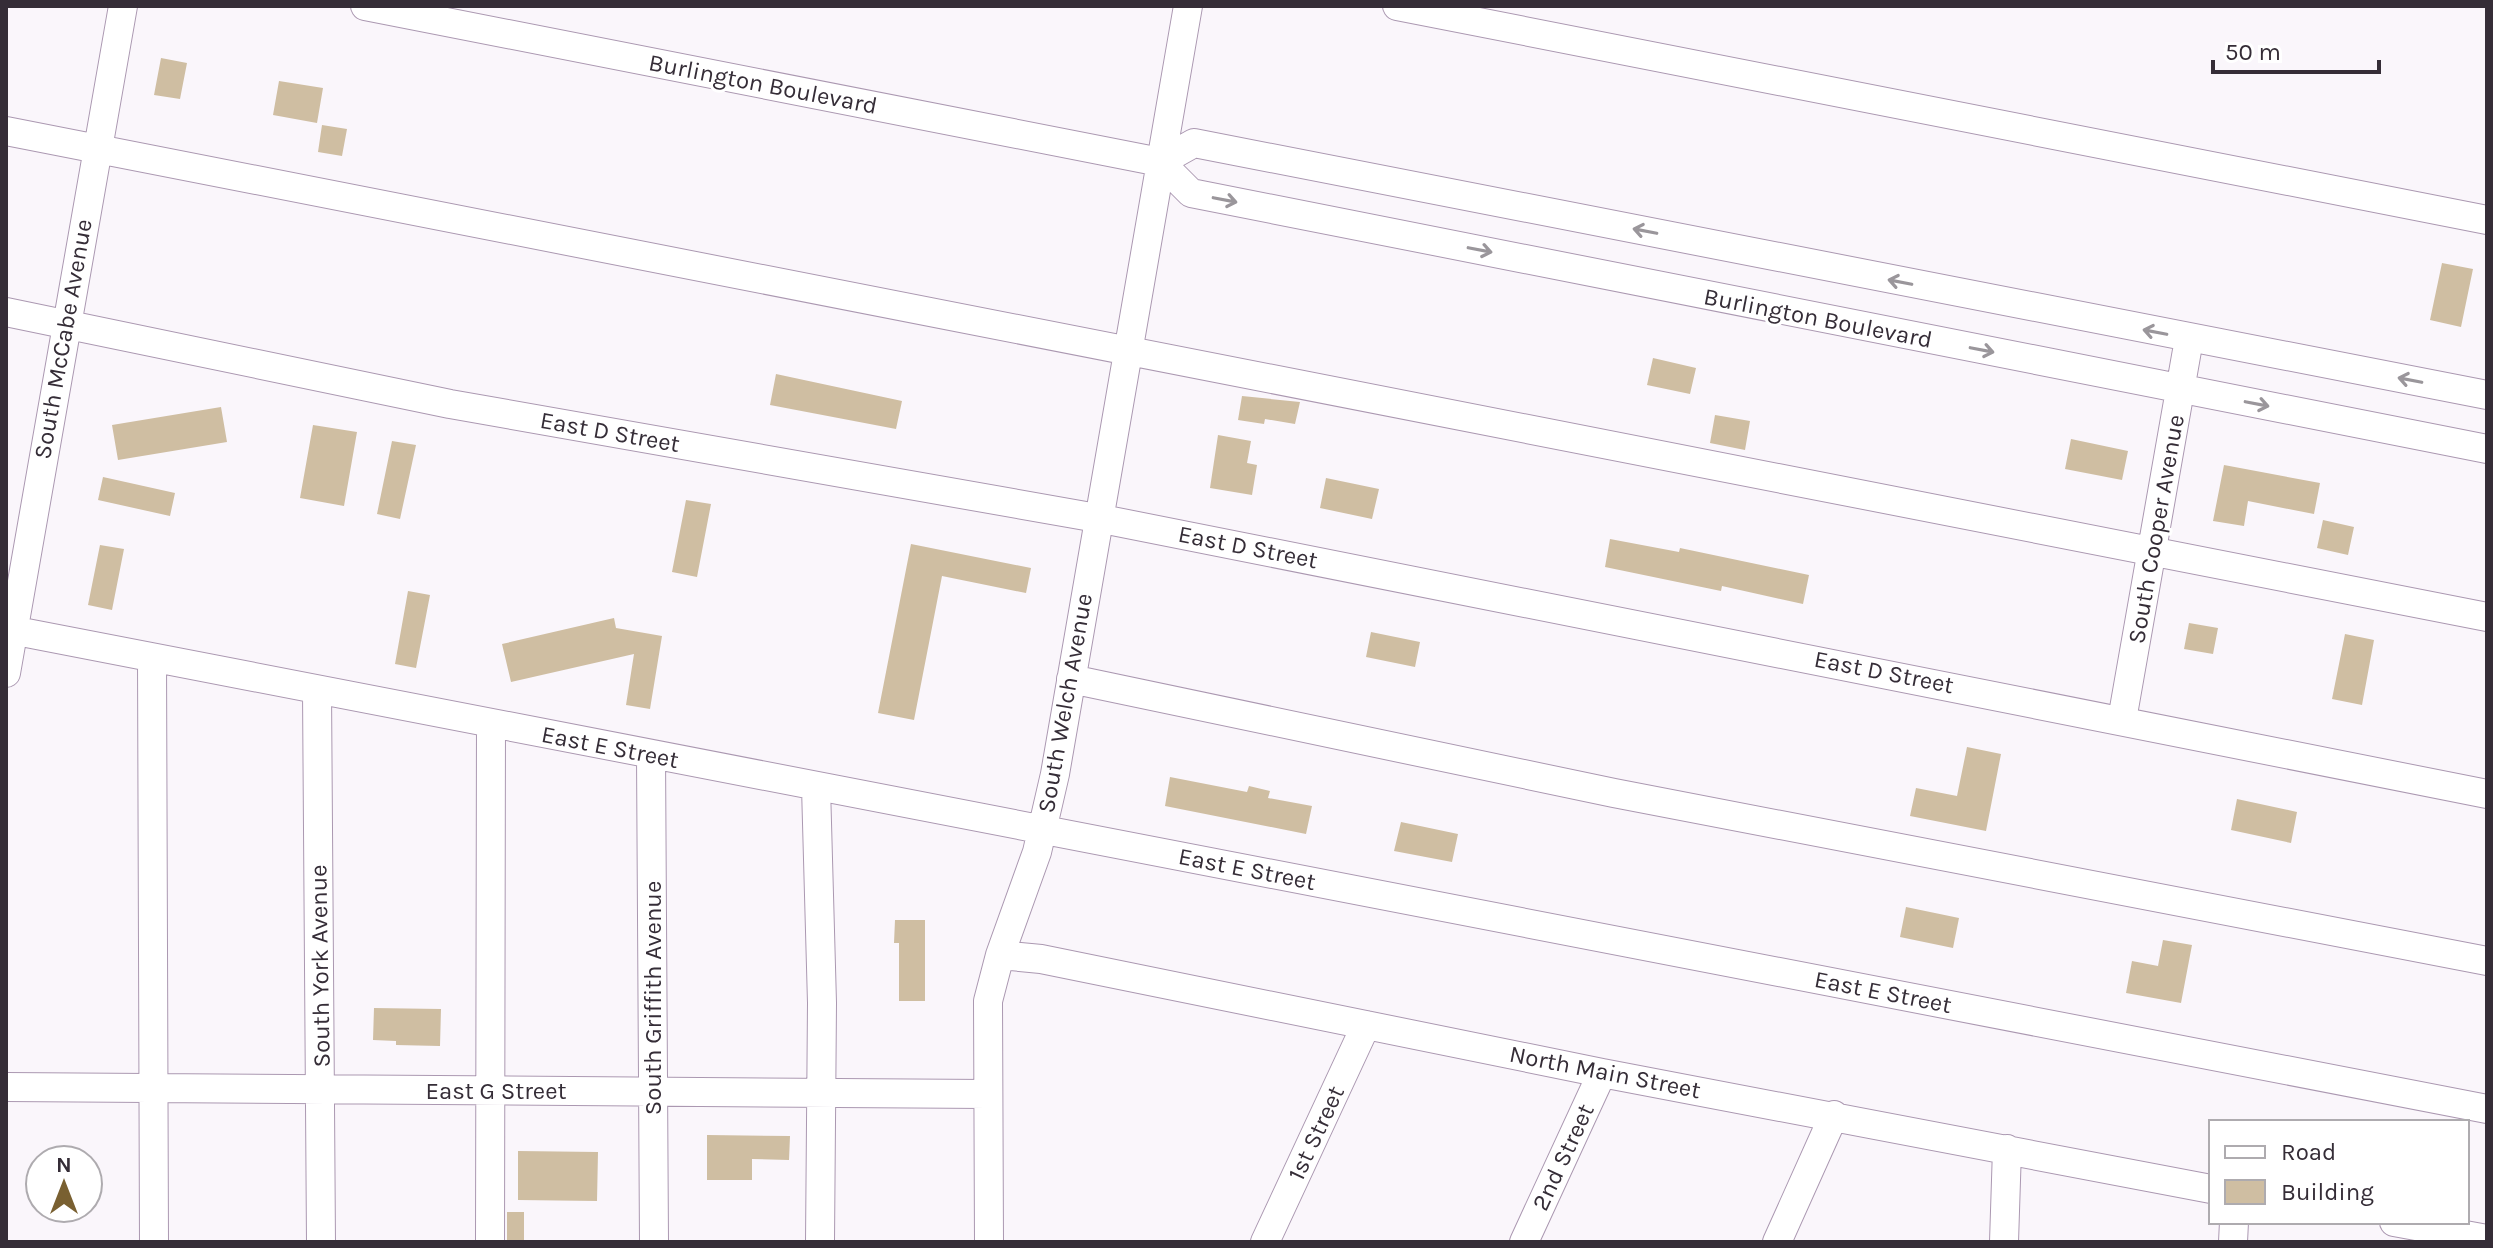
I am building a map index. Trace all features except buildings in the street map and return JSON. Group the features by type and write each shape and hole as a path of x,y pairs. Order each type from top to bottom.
{"street":[{"name":"South McCabe Avenue","path":"6,673 9,630 123,6"},
{"name":"Burlington Boulevard","path":"365,6 1160,162 1191,193 2487,449"},
{"name":"South Welch Avenue","path":"989,1242 988,1001 1000,955 1037,852 1071,679 1188,6"},
{"path":"1397,6 2487,220"},
{"path":"6,131 2487,617"},
{"path":"1160,162 1194,143 2487,395"},
{"name":"East D Street","path":"6,312 450,404 1097,518 2487,794"},
{"name":"South Cooper Avenue","path":"2122,720 2189,339"},
{"name":"East E Street","path":"9,630 2487,1109"},
{"path":"152,658 154,1242"},
{"path":"1071,679 1614,793 2487,961"},
{"name":"South York Avenue","path":"317,691 321,1242"},
{"path":"490,1242 491,723"},
{"name":"South Griffith Avenue","path":"651,755 654,1242"},
{"path":"816,787 822,1003 820,1242"},
{"name":"North Main Street","path":"1000,955 1041,959 1602,1073 2209,1189"},
{"name":"1st Street","path":"1265,1242 1366,1025"},
{"name":"2nd Street","path":"1524,1242 1602,1073"},
{"name":"East G Street","path":"6,1087 987,1094"},
{"path":"1777,1242 1834,1115"},
{"path":"2004,1242 2007,1149"},
{"path":"2401,1224 2449,1237 2487,1239"}]}
